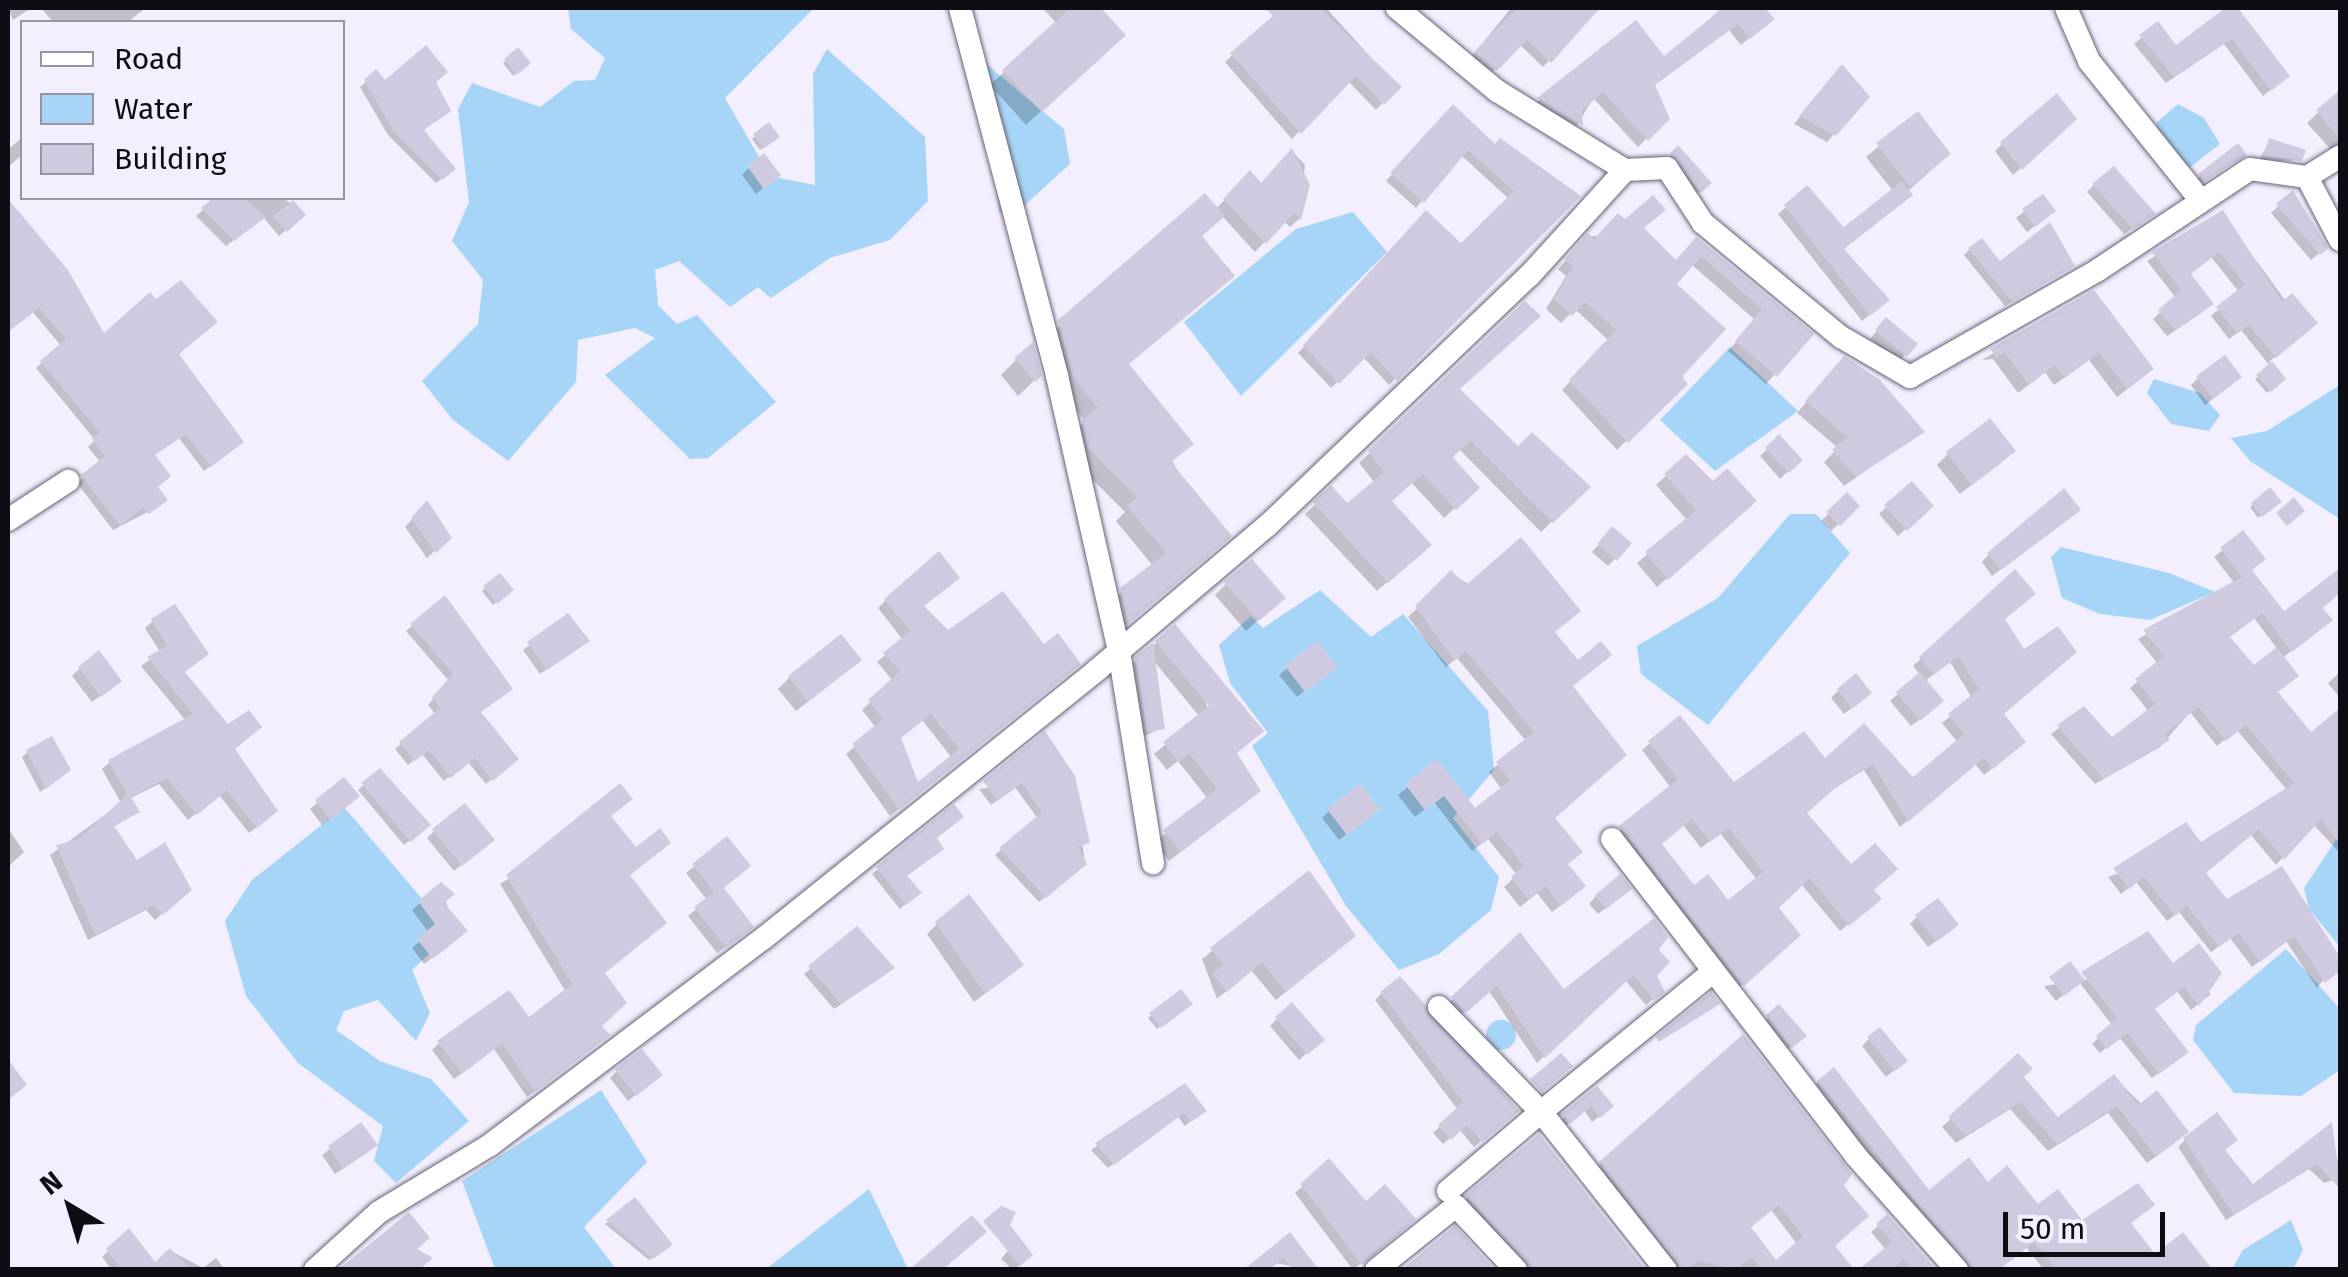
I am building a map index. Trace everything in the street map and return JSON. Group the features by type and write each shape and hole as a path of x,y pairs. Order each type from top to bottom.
{"street":[{"path":"960,8 1119,651 1154,862"},
{"path":"1397,8 1497,91 1625,170 1667,168 1703,223 1841,337 1910,377 2201,202 2250,168 2306,178 2340,156"},
{"path":"2066,8 2088,61 2201,202"},
{"path":"315,1270 379,1212 490,1145 764,938 1119,651 1281,512 1625,170"},
{"path":"2306,178 2340,240"},
{"path":"8,520 68,480"},
{"path":"1612,839 1710,974 1957,1270"},
{"path":"1448,1192 1710,974"},
{"path":"1439,1008 1541,1112 1666,1270"},
{"path":"1376,1270 1456,1206 1516,1270"}],"water":[{"path":"568,8 814,8 725,98 770,176 815,185 813,74 827,49 925,137 928,201 890,240 830,258 771,298 758,287 730,307 679,261 655,270 658,305 677,324 697,315 776,402 708,458 690,459 605,375 655,338 635,328 578,340 576,382 508,461 453,420 422,381 478,324 483,280 452,241 469,202 458,109 472,83 540,107 574,81 595,80 605,58 571,29"},
{"path":"985,63 1064,129 1070,164 1016,213 999,212"},
{"path":"2178,104 2204,118 2220,144 2189,168 2161,143 2156,123"},
{"path":"1353,212 1387,252 1241,396 1184,322 1296,229"},
{"path":"1730,347 1798,411 1715,471 1660,420"},
{"path":"2154,379 2200,393 2220,415 2209,431 2171,424 2147,393"},
{"path":"2340,385 2340,519 2250,461 2231,438 2267,431"},
{"path":"1790,514 1816,514 1850,553 1708,725 1641,674 1637,646 1718,598"},
{"path":"2061,547 2169,573 2215,592 2150,620 2100,614 2062,598 2051,557"},
{"path":"1320,590 1371,637 1403,614 1488,711 1494,770 1453,818 1499,877 1491,910 1439,954 1399,970 1346,906 1252,746 1268,733 1230,683 1219,645 1251,616 1263,628"},
{"path":"344,807 451,933 412,970 430,1013 416,1041 378,1000 344,1011 336,1030 380,1061 431,1079 469,1121 396,1183 374,1161 383,1126 298,1063 246,996 225,921 252,880"},
{"path":"2340,834 2340,947 2309,909 2304,888"},
{"path":"2286,949 2340,1009 2340,1070 2301,1096 2234,1093 2193,1040 2196,1025"},
{"path":"1501,1020 1512,1024 1516,1035 1512,1046 1501,1050 1490,1046 1486,1035 1490,1024"},
{"path":"601,1090 647,1162 584,1227 616,1269 495,1269 462,1181"},
{"path":"869,1189 908,1269 766,1269"},
{"path":"2291,1220 2303,1250 2293,1269 2232,1269 2243,1250"}],"building":[{"path":"1070,8 1101,8 1126,35 1042,112 1002,70"},
{"path":"1265,8 1320,8 1402,87 1384,105 1356,76 1301,134 1230,53 1273,16"},
{"path":"1517,8 1600,8 1551,63 1527,40 1497,71 1474,52"},
{"path":"1723,8 1765,8 1775,19 1750,39 1738,24 1655,85 1670,119 1648,141 1603,92 1582,110 1583,126 1537,98 1636,20 1664,56"},
{"path":"2225,8 2238,8 2290,76 2271,91 2232,39 2174,77 2139,35 2158,21 2176,45"},
{"path":"426,45 448,72 436,82 451,111 424,130 456,169 442,180 393,130 364,80 376,69 385,80"},
{"path":"518,47 531,63 517,75 504,59"},
{"path":"1842,64 1870,97 1836,136 1799,116"},
{"path":"2340,90 2340,140 2316,110"},
{"path":"2057,93 2077,119 2022,170 2000,142"},
{"path":"1453,104 1495,144 1500,138 1581,196 1397,381 1371,352 1339,384 1303,345 1426,210 1461,243 1514,191 1468,150 1424,203 1390,173"},
{"path":"1918,111 1951,154 1910,187 1876,143"},
{"path":"769,122 780,137 763,149 753,134"},
{"path":"2269,138 2306,150 2302,161 2263,156"},
{"path":"2238,143 2247,155 2204,181 2198,174"},
{"path":"1678,145 1712,183 1701,193 1670,154"},
{"path":"1292,148 1310,185 1301,220 1294,213 1266,244 1223,199 1250,170 1261,183"},
{"path":"764,153 781,175 764,189 747,166"},
{"path":"2114,166 2156,214 2133,229 2092,184"},
{"path":"1902,181 1913,195 1844,249 1890,300 1870,316 1784,205 1807,185 1844,227"},
{"path":"2293,190 2328,248 2320,255 2276,204"},
{"path":"1205,193 1225,216 1202,236 1235,276 1129,364 1194,444 1171,462 1232,536 1128,624 1120,588 1166,553 1127,506 1137,498 1089,449 1082,420 1098,408 1073,377 1058,320"},
{"path":"2043,194 2056,211 2035,227 2022,209"},
{"path":"1653,195 1666,210 1644,228 1676,260 1696,237 1814,334 1777,377 1735,341 1762,309 1701,256 1677,284 1726,329 1682,377 1688,384 1628,443 1569,380 1616,330 1585,302 1572,316 1554,299 1573,266 1565,259 1588,233 1594,239 1618,213 1625,219"},
{"path":"8,199 68,270 104,333 150,292 156,299 181,280 218,322 179,354 244,442 211,467 186,434 155,455 171,476 158,487 168,500 149,514 143,508 120,526 81,475 105,456 92,439 100,433 40,361 66,339 39,308 8,332"},
{"path":"211,200 246,200 266,217 234,241 201,208"},
{"path":"293,200 306,215 287,232 273,216"},
{"path":"2223,210 2282,302 2292,293 2318,323 2276,358 2249,325 2237,334 2216,307 2245,284 2219,252 2191,274 2214,304 2175,331 2158,310 2181,290 2152,252"},
{"path":"2050,222 2075,266 2012,302 1968,248 1982,238 2000,261"},
{"path":"2094,290 2154,369 2127,389 2099,352 2065,378 2055,365 2029,385 2004,352 1997,358 1990,349"},
{"path":"1525,301 1541,316 1460,389 1518,446 1532,432 1591,487 1553,523 1470,441 1453,457 1480,488 1456,510 1423,474 1392,501 1432,545 1388,583 1313,502 1331,485 1347,503 1384,472 1368,451"},
{"path":"1886,317 1918,344 1907,357 1875,330"},
{"path":"1033,342 1042,376 1035,382 1014,358"},
{"path":"2225,355 2242,377 2213,399 2196,376"},
{"path":"1844,356 1880,380 1925,432 1856,477 1832,450 1847,437 1805,401"},
{"path":"2272,361 2286,379 2271,392 2256,375"},
{"path":"1990,418 2016,451 1972,485 1946,452"},
{"path":"1779,434 1803,460 1789,473 1765,448"},
{"path":"1686,454 1713,481 1727,468 1757,501 1668,580 1645,552 1696,510 1664,474"},
{"path":"1912,481 1934,506 1907,531 1884,505"},
{"path":"2270,487 2282,502 2262,517 2251,503"},
{"path":"2064,488 2081,510 2001,570 1987,553"},
{"path":"1847,492 1860,506 1840,526 1826,512"},
{"path":"2294,497 2305,511 2287,526 2276,513"},
{"path":"427,500 452,538 436,553 411,518"},
{"path":"1612,526 1632,543 1617,561 1597,544"},
{"path":"2243,530 2266,559 2252,570 2284,611 2340,568 2340,593 2323,608 2333,620 2292,652 2262,613 2230,637 2254,665 2277,647 2299,676 2278,692 2311,732 2340,708 2340,844 2321,819 2284,860 2259,829 2206,873 2227,899 2282,866 2340,957 2340,971 2325,983 2294,936 2260,962 2238,933 2219,947 2187,906 2175,916 2144,877 2129,889 2113,868 2186,822 2201,842 2294,783 2246,725 2226,741 2198,707 2165,734 2170,740 2103,779 2057,725 2084,706 2112,737 2155,704 2135,679 2164,656 2143,630 2242,577 2220,548"},
{"path":"1521,537 1581,611 1555,632 1578,660 1601,641 1612,655 1573,686 1627,755 1555,818 1583,852 1568,864 1586,886 1561,906 1546,886 1529,900 1511,877 1524,866 1497,832 1482,844 1444,796 1425,810 1405,784 1437,759 1475,808 1510,780 1496,762 1534,732 1466,651 1455,661 1415,606 1451,570 1466,585"},
{"path":"939,551 960,578 924,606 948,630 1003,591 1044,644 1058,633 1081,664 899,810 852,744 883,719 868,700 900,671 883,653 910,631 884,599","holes":["931,714 959,749 918,782 901,738"]},
{"path":"1252,559 1286,598 1259,621 1224,582"},
{"path":"2015,569 2036,594 2005,619 2024,649 2058,626 2077,652 2004,714 2026,742 1993,769 1984,758 1908,822 1873,764 1836,787 1807,813 1851,864 1875,843 1898,869 1874,890 1882,899 1849,926 1810,878 1779,908 1801,935 1744,986 1619,826 1678,779 1648,741 1680,715 1734,782 1804,731 1825,758 1864,723 1913,777 1964,734 1948,714 1979,689 1958,656 1934,675 1919,657","holes":["1692,819 1710,842 1729,828 1763,872 1728,900 1708,874 1694,885 1662,844"]},
{"path":"500,573 514,590 497,604 483,586"},
{"path":"445,595 513,689 481,712 519,759 493,781 475,758 451,778 429,750 415,761 399,742 440,708 432,697 453,674 410,624"},
{"path":"175,604 209,654 185,672 228,724 249,710 262,727 235,749 278,811 257,828 227,790 197,815 167,778 131,797 140,812 114,826 137,860 165,842 192,890 163,915 154,905 95,935 56,845 78,839 127,795 108,760 193,714 147,657 167,646 151,619"},
{"path":"568,613 590,641 547,670 527,642"},
{"path":"1175,624 1264,731 1237,753 1261,791 1181,852 1163,830 1217,789 1189,753 1178,762 1163,742 1209,706 1155,641"},
{"path":"841,634 862,660 808,702 788,676"},
{"path":"1317,641 1338,667 1305,692 1285,666"},
{"path":"1153,643 1165,729 1147,732 1135,657"},
{"path":"99,650 122,681 101,697 78,667"},
{"path":"1920,672 1944,701 1920,721 1896,692"},
{"path":"1856,673 1872,693 1852,709 1837,689"},
{"path":"1045,731 1075,776 1090,843 1078,847 1087,864 1046,898 999,848 1042,812 1022,783 998,801 983,781"},
{"path":"52,736 71,770 46,789 26,750"},
{"path":"380,768 431,825 411,842 361,783"},
{"path":"344,777 360,796 331,820 315,800"},
{"path":"620,783 633,799 611,816 636,847 660,828 671,843 630,875 667,923 605,973 627,1003 602,1026 610,1035 535,1092 502,1043 462,1074 437,1041 509,990 529,1017 572,984 506,875"},
{"path":"1360,784 1380,810 1347,835 1327,809"},
{"path":"465,803 495,840 462,866 432,829"},
{"path":"954,804 964,817 937,838 944,849 907,876 922,893 906,905 876,867"},
{"path":"727,836 751,866 724,888 754,927 726,948 694,907 714,892 692,864"},
{"path":"1309,870 1356,936 1286,992 1262,962 1227,992 1212,974 1223,964 1210,948"},
{"path":"1620,874 1632,889 1606,909 1595,895"},
{"path":"441,882 455,894 444,903 468,931 433,959 417,939 435,924 418,901"},
{"path":"969,894 1024,965 985,994 935,922"},
{"path":"1938,898 1959,925 1936,942 1915,915"},
{"path":"1654,918 1668,937 1659,950 1670,962 1657,976 1665,992 1654,1000 1633,975 1545,1058 1497,986 1466,1013 1451,997 1520,932 1564,989"},
{"path":"857,926 895,968 841,1004 808,966"},
{"path":"2148,931 2173,963 2199,943 2222,973 2199,1006 2184,987 2155,1009 2189,1052 2159,1074 2127,1033 2107,1049 2096,1036 2117,1018 2081,972"},
{"path":"2070,961 2085,980 2064,996 2049,977"},
{"path":"1400,976 1519,1111 1482,1142 1467,1125 1451,1140 1438,1125 1463,1102 1380,992"},
{"path":"1181,989 1193,1004 1161,1028 1149,1013"},
{"path":"1711,992 1720,1004 1659,1042 1656,1037"},
{"path":"1292,1002 1325,1040 1307,1055 1275,1017"},
{"path":"1779,1004 1807,1036 1792,1048 1766,1015"},
{"path":"1880,1027 1908,1061 1895,1071 1867,1037"},
{"path":"1743,1034 1852,1174 1844,1186 1869,1216 1835,1246 1855,1270 1762,1270 1751,1257 1736,1270 1700,1261 1681,1270 1599,1162","holes":["1779,1205 1803,1236 1776,1260 1751,1227"]},
{"path":"642,1049 663,1075 636,1096 615,1069"},
{"path":"1561,1053 1573,1066 1542,1092 1530,1079"},
{"path":"2018,1053 2033,1069 2024,1077 2058,1117 2114,1074 2138,1105 2157,1090 2189,1132 2156,1157 2117,1106 2057,1144 2020,1102 1965,1136 1948,1117"},
{"path":"8,1059 27,1085 8,1100"},
{"path":"1834,1067 1929,1190 1969,1157 1988,1182 2007,1165 2038,1204 2058,1189 2082,1220 2138,1183 2155,1205 2131,1223 2155,1254 2183,1232 2213,1270 2056,1270 2034,1242 1999,1270 1972,1270 1817,1081"},
{"path":"1185,1083 1207,1111 1191,1122 1184,1113 1114,1165 1095,1143"},
{"path":"1597,1086 1614,1106 1600,1118 1591,1106 1570,1124 1562,1114"},
{"path":"2217,1112 2238,1140 2225,1150 2253,1184 2332,1122 2340,1189 2317,1164 2234,1215 2183,1138"},
{"path":"361,1122 378,1145 343,1169 328,1146"},
{"path":"1539,1134 1646,1270 1531,1270 1466,1195"},
{"path":"1329,1158 1366,1201 1385,1184 1416,1219 1362,1265 1300,1184"},
{"path":"635,1197 673,1245 653,1259 606,1220"},
{"path":"1001,1206 1016,1212 1010,1225 1033,1255 1020,1266 983,1221"},
{"path":"409,1212 430,1238 417,1249 433,1258 419,1270 338,1270"},
{"path":"1887,1214 1936,1270 1913,1270 1904,1259 1892,1270 1858,1270 1892,1242 1876,1224"},
{"path":"972,1215 987,1232 942,1270 909,1270"},
{"path":"1455,1226 1495,1270 1401,1270"},
{"path":"129,1228 155,1262 170,1248 191,1270 122,1270 106,1249"},
{"path":"1290,1232 1319,1270 1293,1270 1283,1258 1269,1270 1243,1270"}]}
